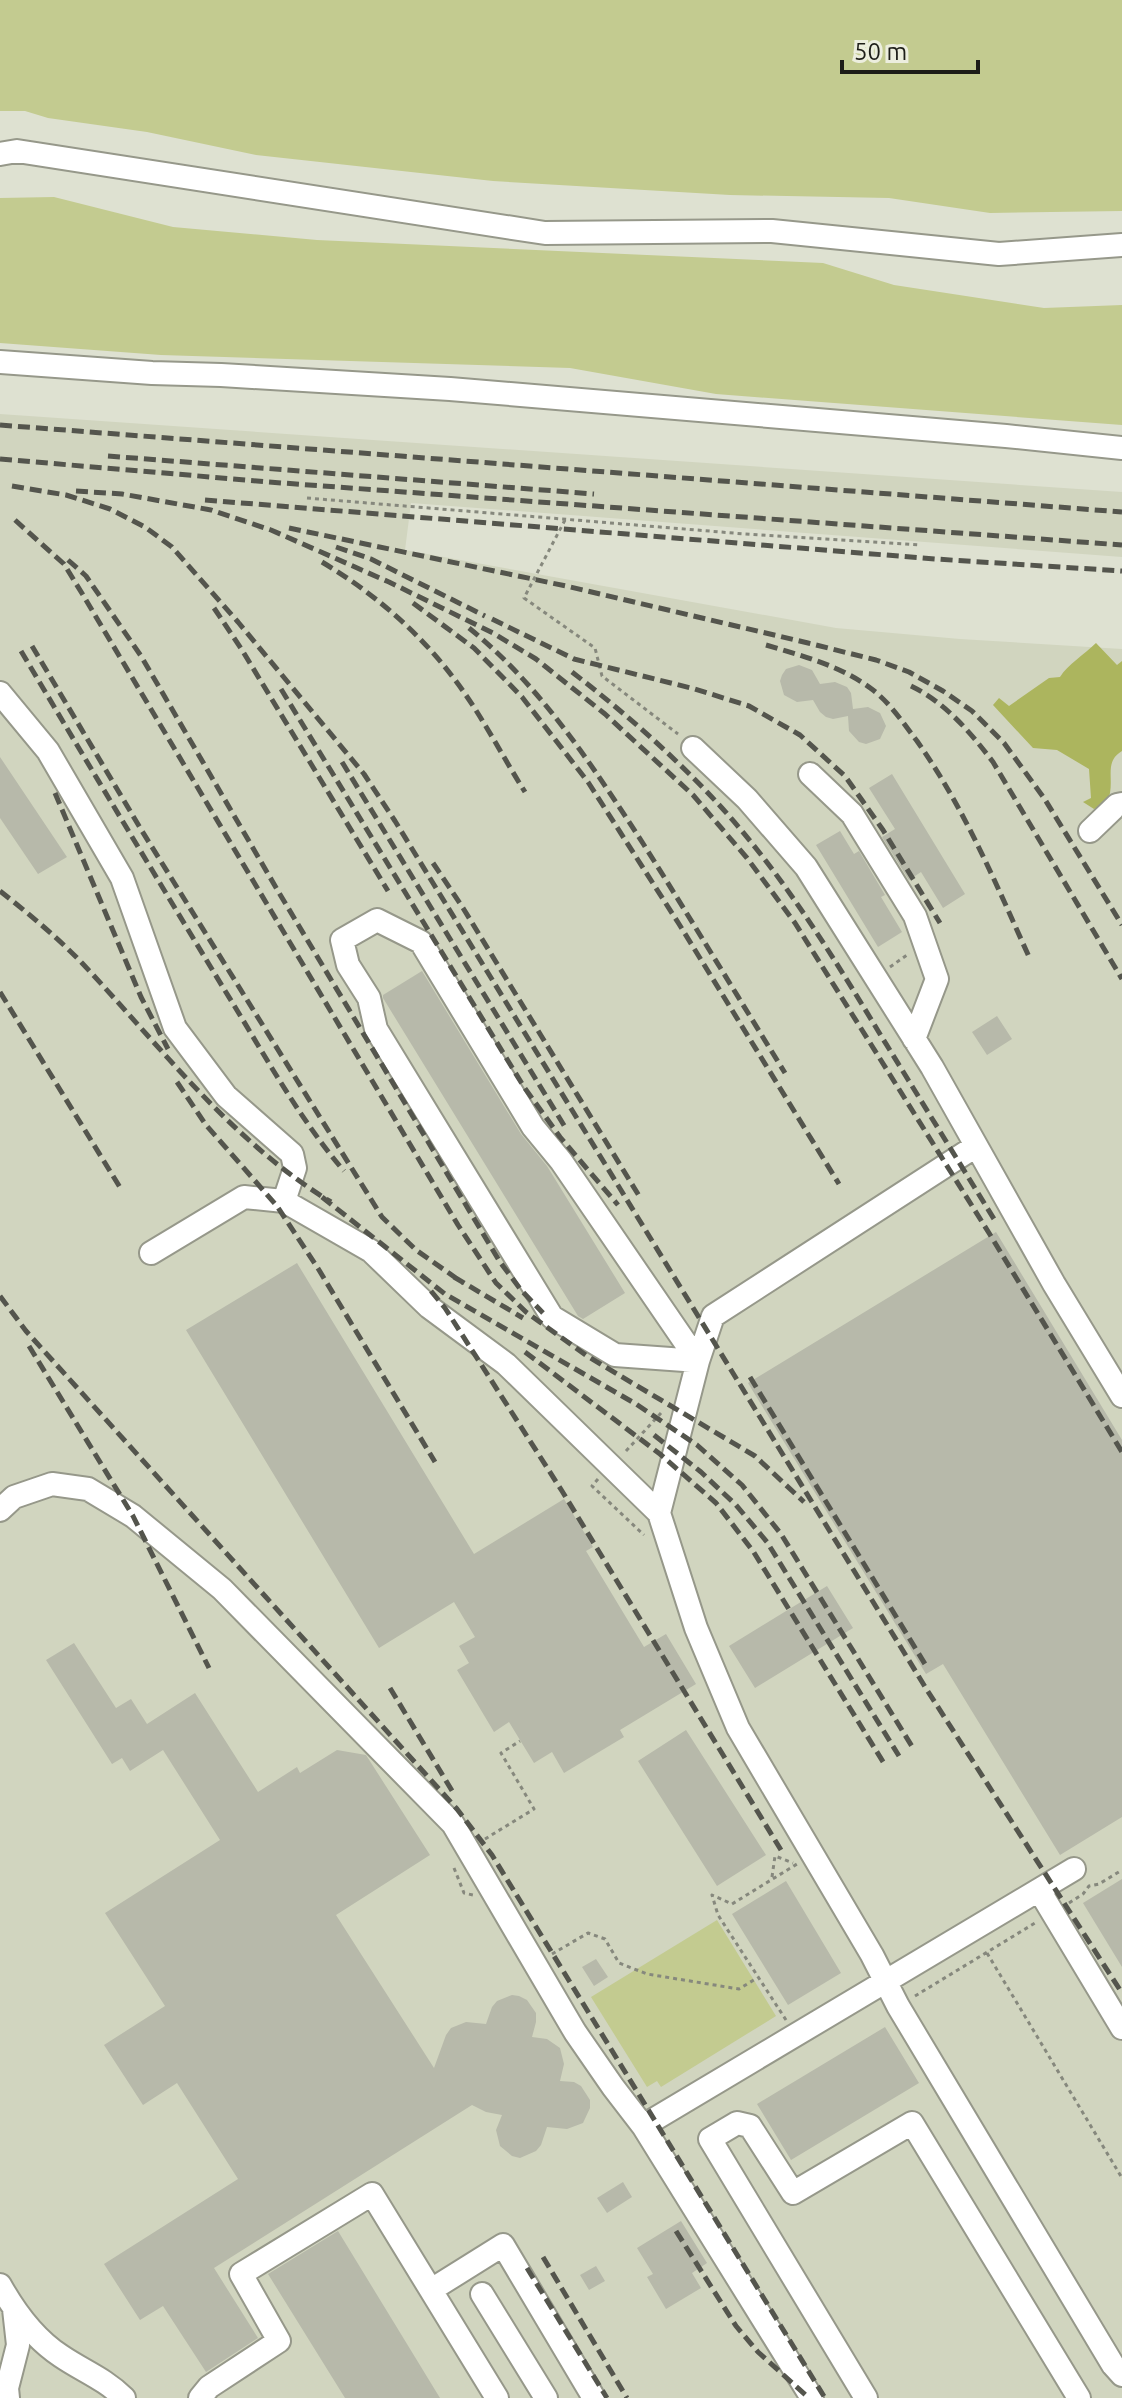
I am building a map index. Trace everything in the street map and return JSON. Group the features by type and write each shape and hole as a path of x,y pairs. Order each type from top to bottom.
{"lane":[{"path":"0,154 17,151 545,233 772,231 999,254 1122,245"},
{"path":"0,362 450,389 1122,448"},
{"path":"0,693 48,751 122,878 175,1028 226,1096 292,1154 295,1168 284,1201"},
{"path":"693,748 747,799 806,867 914,1039 1122,1396"},
{"path":"810,774 852,814 915,916 937,979 914,1039"},
{"path":"1090,831 1117,805 1122,804"},
{"path":"377,920 421,942 533,1127 561,1161 698,1361 615,1355 552,1317 376,1029 369,998 348,965 342,940 377,920"},
{"path":"659,1513 698,1361 713,1316 976,1146"},
{"path":"151,1253 244,1197 284,1201 371,1251 429,1307 506,1364 659,1513 696,1628 738,1728 864,1942 884,1983 1119,2364"},
{"path":"0,1510 14,1497 52,1484 88,1489 133,1516 222,1589 453,1824 575,2032 643,2126 812,2398"},
{"path":"643,2126 1074,1869"},
{"path":"1039,1890 1122,2028"},
{"path":"866,2398 710,2139 737,2123 750,2126 793,2193 912,2123 1079,2398"},
{"path":"200,2398 209,2387 279,2341 241,2274 372,2194 497,2398"},
{"path":"431,2290 503,2245 594,2398"},
{"path":"0,2285 14,2309 59,2355 103,2379 124,2398"},
{"path":"482,2294 546,2398"},
{"path":"8,2398 7,2388 18,2345 14,2309"}],"path":[{"path":"307,498 920,545"},
{"path":"565,520 524,598 595,648 602,676 693,748"},
{"path":"772,1880 775,1856 799,1863 772,1880 732,1904 712,1895 718,1915 796,2036"},
{"path":"898,2006 1083,1894 1089,1886 1099,1884 1122,1870"},
{"path":"534,1964 588,1933 605,1939 619,1963 647,1974 739,1989 758,1977"},
{"path":"987,1953 1122,2178"}],"shaded area":[{"path":"0,0 1122,0 1122,211 990,213 889,198 730,195 493,181 256,155 147,132 48,118 25,111 0,111"},
{"path":"54,197 173,227 317,240 823,263 894,285 1044,308 1122,305 1122,425 716,394 570,368 161,355 0,343 0,198"},
{"path":"0,414 1122,492 1122,557 411,503 405,550 836,628 1122,649 1122,2398 0,2398"},
{"path":"1096,643 1117,665 1122,661 1122,751 1113,759 1110,793 1105,805 1094,809 1083,802 1091,798 1089,769 1057,750 1033,748 993,705 999,698 1009,706 1049,678 1060,677"},
{"path":"717,1920 776,2016 661,2087 657,2081 647,2087 591,1997"}],"building":[{"path":"799,665 812,670 820,684 835,682 847,687 853,709 868,707 880,713 886,726 880,739 866,744 859,742 849,731 848,716 826,717 813,700 797,702 784,695 780,681 782,675 786,669"},
{"path":"0,757 67,857 38,874 0,818"},
{"path":"892,774 965,894 943,908 921,872 909,880 882,837 895,829 869,788"},
{"path":"840,831 854,854 859,851 902,932 878,947 816,845"},
{"path":"422,971 521,1134 547,1166 625,1293 583,1319 578,1316 383,998 383,995"},
{"path":"997,1016 1012,1039 987,1055 972,1032"},
{"path":"996,1232 1122,1440 1122,1817 1060,1855 943,1664 926,1674 748,1383"},
{"path":"297,1263 474,1554 564,1499 593,1547 586,1551 644,1647 666,1634 696,1684 620,1730 624,1737 564,1773 552,1752 534,1763 509,1722 494,1732 457,1670 469,1663 459,1646 475,1637 454,1602 379,1648 186,1330"},
{"path":"827,1586 853,1628 755,1688 729,1646"},
{"path":"74,1643 116,1708 131,1699 147,1724 195,1693 258,1792 297,1767 300,1773 337,1750 366,1755 430,1855 336,1915 434,2068 451,2028 466,2022 486,2024 497,2001 512,1995 519,1996 527,2000 536,2013 532,2037 547,2039 560,2048 564,2064 560,2081 581,2086 590,2100 583,2123 567,2129 547,2127 536,2151 520,2158 512,2156 500,2146 496,2130 502,2115 472,2105 214,2268 258,2338 206,2372 163,2306 140,2320 104,2264 238,2179 177,2083 143,2105 104,2045 165,2006 105,1913 220,1840 163,1750 130,1771 122,1758 112,1764 46,1660"},
{"path":"686,1730 766,1855 717,1886 638,1761"},
{"path":"1122,1879 1122,1967 1083,1903"},
{"path":"786,1881 841,1973 788,2005 732,1914"},
{"path":"596,1959 608,1977 594,1986 582,1967"},
{"path":"885,2027 919,2083 791,2160 757,2104"},
{"path":"623,2182 632,2197 607,2213 597,2198"},
{"path":"681,2221 707,2263 692,2273 701,2288 666,2309 647,2277 653,2274 637,2248"},
{"path":"338,2231 440,2398 345,2398 268,2274"},
{"path":"596,2266 605,2281 589,2290 580,2275"}],"railway":[{"path":"0,425 1122,512"},
{"path":"108,456 594,494"},
{"path":"0,459 1122,545"},
{"path":"12,486 66,495 110,509 145,527 172,547 364,774 927,1690 1122,1993"},
{"path":"76,491 122,494 211,510 271,530 389,582 493,633 536,659 605,714 693,795 747,858 795,923 1122,1452"},
{"path":"205,500 935,559 1122,571"},
{"path":"15,520 64,564 458,1225 496,1283 526,1312 587,1356 755,1456 804,1502"},
{"path":"289,528 566,586 876,660 909,672 972,711 1004,743 1044,798 1122,925"},
{"path":"336,547 371,559 485,616"},
{"path":"68,560 86,576 141,656 500,1262 543,1313"},
{"path":"322,562 393,613 424,643 472,704 525,792"},
{"path":"413,603 474,648 522,697 588,782 839,1184"},
{"path":"214,608 388,891"},
{"path":"492,619 574,659 695,689 749,706 800,735 845,776 883,830 940,923"},
{"path":"469,628 520,676 586,758 644,845 785,1073"},
{"path":"766,645 848,674 873,690 891,708 917,741 950,793 979,847 1030,959"},
{"path":"32,646 142,831 382,1217 416,1250 463,1283"},
{"path":"21,651 281,1082 344,1171"},
{"path":"572,672 676,761 757,850 823,942 994,1219"},
{"path":"911,686 946,710 993,762 1122,979"},
{"path":"281,689 524,1087 560,1137 618,1205"},
{"path":"342,762 565,1127"},
{"path":"55,793 141,997 168,1049"},
{"path":"433,863 641,1199"},
{"path":"0,891 72,953 229,1122 295,1178 331,1202"},
{"path":"0,992 121,1189"},
{"path":"177,1082 206,1125 277,1206 435,1462"},
{"path":"322,1197 445,1294 636,1404 697,1445 742,1485 781,1534 913,1748"},
{"path":"454,1277 523,1318"},
{"path":"431,1291 562,1491 781,1850"},
{"path":"0,1296 26,1331 457,1809 492,1855 825,2398"},
{"path":"29,1346 133,1516 209,1668"},
{"path":"525,1352 660,1454 716,1503 753,1551 885,1765"},
{"path":"750,1377 928,1669"},
{"path":"654,1435 736,1505 767,1542 899,1756"},
{"path":"390,1688 454,1794"},
{"path":"676,2231 736,2326 758,2352 809,2398"},
{"path":"543,2257 627,2398"},
{"path":"527,2268 607,2398"}]}
